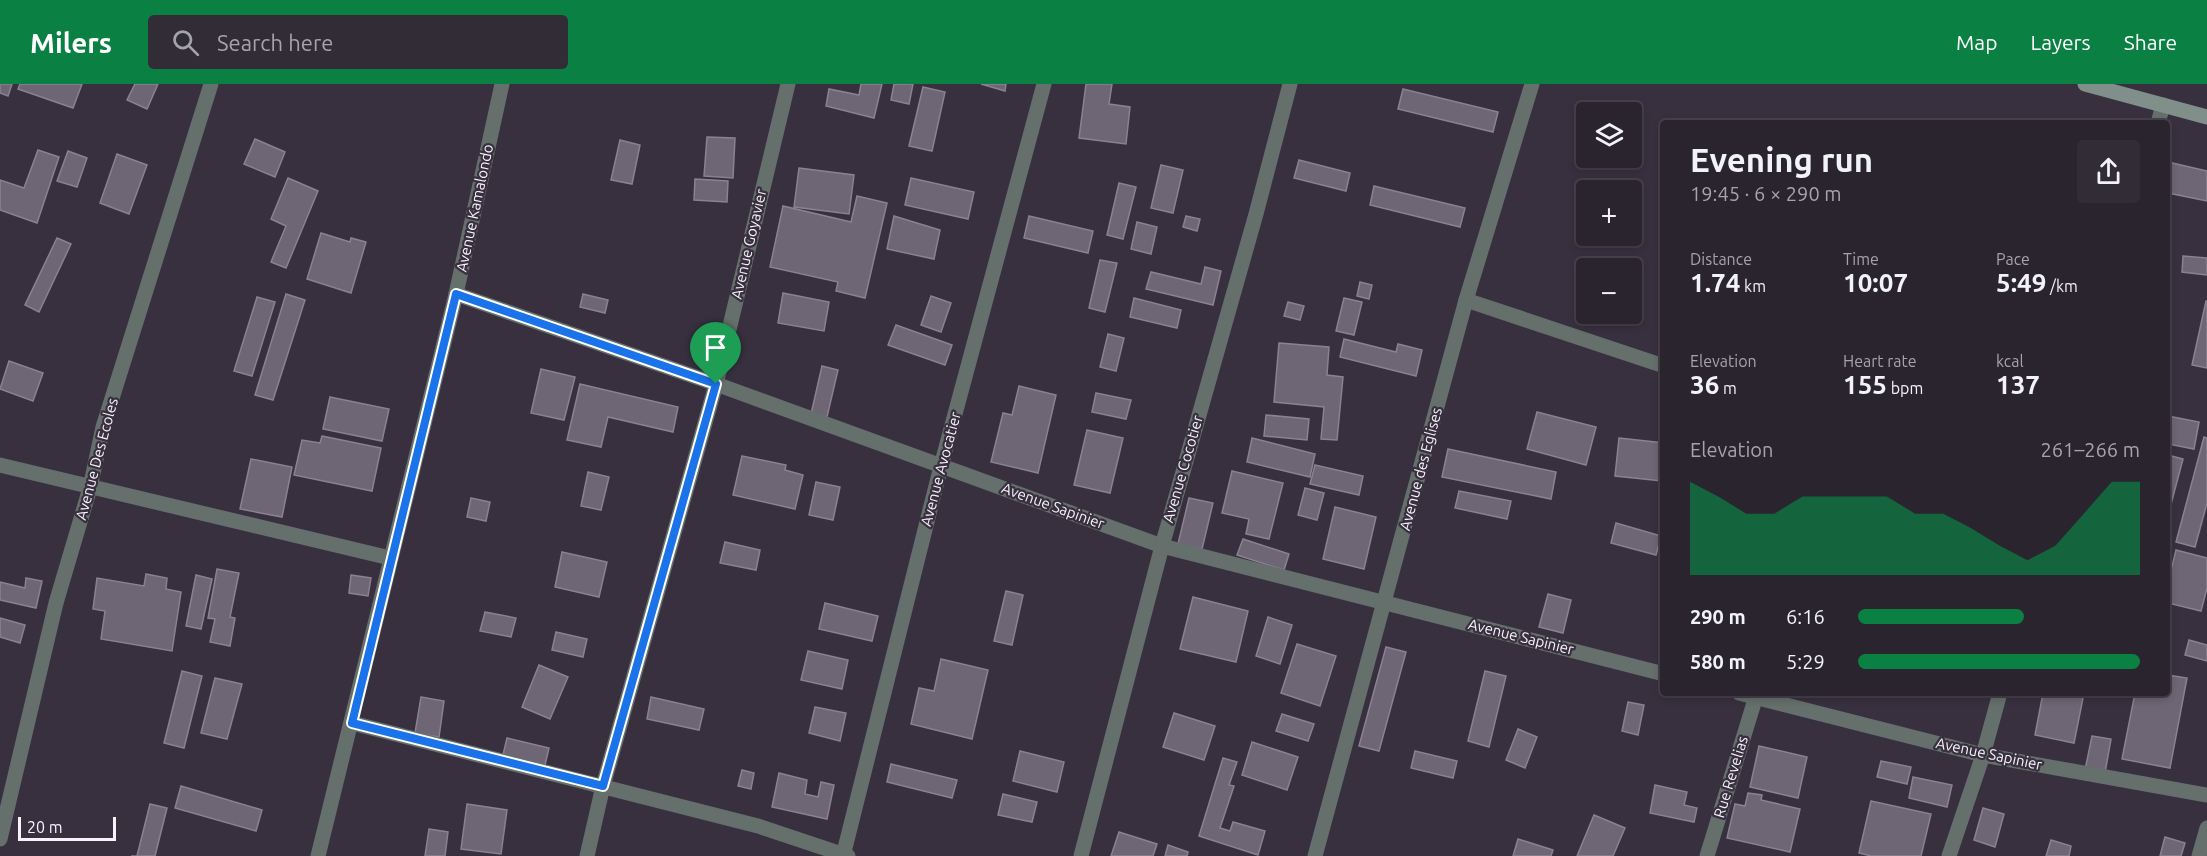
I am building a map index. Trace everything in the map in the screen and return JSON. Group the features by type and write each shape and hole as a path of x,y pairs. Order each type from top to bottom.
{"main road":[{"path":"2085,84 2207,117"}],"street":[{"name":"Avenue Des Ecoles","path":"0,839 56,603 90,488 103,427 211,84"},
{"name":"Avenue Kamalondo","path":"318,856 456,294 502,84"},
{"name":"Avenue Goyavier","path":"587,856 603,786 716,384 788,84"},
{"name":"Avenue Avocatier","path":"845,856 941,466 1044,84"},
{"name":"Avenue Cocotier","path":"1081,856 1162,546 1256,214 1290,84"},
{"name":"Avenue des Eglises","path":"1315,856 1466,300 1532,84"},
{"path":"2159,120 2163,105"},
{"name":"Avenue Sapinier","path":"456,294 716,384 1162,546 1660,673"},
{"path":"1466,300 1660,365"},
{"path":"0,465 390,558"},
{"name":"Rue Revelias","path":"1707,856 1756,696"},
{"name":"Avenue Sapinier","path":"1760,696 1983,755 2207,795"},
{"path":"1949,856 1983,755 1999,696"},
{"path":"352,723 758,826 845,856"},
{"path":"2199,856 2207,828"}],"building":[{"path":"0,84 12,84 8,96 0,93"},
{"path":"20,84 82,84 73,108 18,89"},
{"path":"135,84 158,84 147,109 127,100"},
{"path":"861,84 882,84 874,118 826,106 829,89 859,95"},
{"path":"894,84 913,84 909,104 891,100"},
{"path":"981,84 1006,84 1005,91"},
{"path":"1086,84 1112,84 1109,104 1130,107 1126,144 1079,138"},
{"path":"923,87 945,92 932,151 909,146"},
{"path":"1403,89 1498,112 1493,132 1398,109"},
{"path":"707,137 735,138 733,178 704,176"},
{"path":"255,139 285,152 275,177 244,164"},
{"path":"620,140 640,145 632,184 611,180"},
{"path":"38,150 59,157 37,223 0,210 0,180 24,188"},
{"path":"68,151 87,158 77,187 57,181"},
{"path":"117,154 147,165 129,214 100,203"},
{"path":"1299,160 1350,173 1346,191 1294,178"},
{"path":"2170,162 2207,171 2207,201 2170,193"},
{"path":"1161,165 1183,170 1173,213 1151,208"},
{"path":"799,168 854,175 849,214 794,207"},
{"path":"288,178 318,191 286,268 271,262 286,226 271,219"},
{"path":"911,178 974,192 968,219 905,205"},
{"path":"695,179 728,181 727,202 694,200"},
{"path":"1119,183 1136,187 1123,239 1107,235"},
{"path":"1374,186 1465,208 1460,227 1370,205"},
{"path":"857,196 887,203 865,298 836,291 838,282 770,267 783,206 851,222"},
{"path":"894,216 940,230 934,259 887,249"},
{"path":"1029,216 1093,231 1088,253 1024,238"},
{"path":"1186,216 1200,219 1197,231 1183,227"},
{"path":"1137,222 1157,227 1151,254 1131,249"},
{"path":"321,233 350,242 351,238 366,242 351,293 307,279"},
{"path":"57,238 71,244 39,312 25,305"},
{"path":"2183,256 2207,258 2207,275 2182,272"},
{"path":"1100,260 1117,263 1105,312 1089,308"},
{"path":"1205,267 1221,271 1213,305 1146,289 1151,272 1201,284"},
{"path":"1360,282 1372,285 1369,299 1357,296"},
{"path":"783,293 829,302 824,331 778,323"},
{"path":"286,294 305,300 273,400 255,395"},
{"path":"583,294 608,300 605,313 580,307"},
{"path":"931,296 951,303 941,332 921,325"},
{"path":"257,297 275,302 252,376 234,371"},
{"path":"1134,298 1181,310 1177,328 1130,317"},
{"path":"1344,298 1362,302 1354,335 1336,331"},
{"path":"2207,301 2207,368 2192,365"},
{"path":"1288,302 1304,306 1300,320 1284,316"},
{"path":"896,325 952,345 945,365 888,345"},
{"path":"1108,334 1124,338 1116,371 1100,367"},
{"path":"1344,339 1396,352 1398,344 1422,350 1416,376 1340,357"},
{"path":"1279,343 1329,347 1327,375 1343,377 1337,440 1321,439 1324,407 1274,402"},
{"path":"9,361 43,373 33,401 0,389"},
{"path":"822,366 838,370 827,417 811,414"},
{"path":"541,369 575,377 564,420 531,413"},
{"path":"580,384 678,407 673,432 608,417 601,447 567,440"},
{"path":"1019,386 1056,395 1038,473 991,462 1003,413 1012,415"},
{"path":"1096,393 1131,400 1126,419 1092,412"},
{"path":"330,397 389,409 382,441 323,429"},
{"path":"1537,412 1596,427 1586,465 1527,449"},
{"path":"1266,415 1309,419 1307,440 1264,436"},
{"path":"2170,416 2199,422 2194,449 2170,444"},
{"path":"1087,430 1123,438 1110,493 1074,485"},
{"path":"322,436 381,448 372,491 294,475 302,440 320,443"},
{"path":"2204,437 2207,438 2207,503 2195,547 2176,542"},
{"path":"1252,438 1315,454 1310,477 1247,462"},
{"path":"1619,438 1660,443 1660,481 1615,476"},
{"path":"1448,449 1556,472 1551,499 1442,477"},
{"path":"742,456 786,465 785,470 803,475 795,509 733,495"},
{"path":"2170,456 2183,459 2170,508"},
{"path":"251,459 292,467 282,517 240,509"},
{"path":"1315,465 1363,476 1359,495 1310,484"},
{"path":"1232,471 1283,483 1269,539 1246,534 1249,519 1222,513"},
{"path":"588,472 609,477 601,510 581,506"},
{"path":"816,482 840,487 833,520 809,515"},
{"path":"1305,488 1324,493 1317,520 1298,515"},
{"path":"1459,491 1511,501 1507,519 1455,508"},
{"path":"471,498 490,502 486,521 467,517"},
{"path":"1189,498 1213,503 1202,549 1178,544"},
{"path":"1335,507 1376,517 1364,569 1323,559"},
{"path":"1616,523 1660,536 1656,555 1611,543"},
{"path":"1243,539 1289,554 1284,570 1237,555"},
{"path":"725,542 760,550 756,570 720,563"},
{"path":"2176,550 2207,558 2207,588 2201,611 2170,603 2170,575"},
{"path":"562,552 607,562 599,597 555,587"},
{"path":"217,569 239,573 230,617 235,618 230,646 210,642 215,619 208,618"},
{"path":"146,574 167,578 166,589 181,592 172,651 101,639 105,611 93,609 97,578 144,586"},
{"path":"196,575 212,579 201,629 186,626"},
{"path":"351,575 371,578 368,596 349,593"},
{"path":"26,578 42,581 36,608 0,600 0,582 25,588"},
{"path":"1006,591 1023,595 1012,645 994,641"},
{"path":"1548,594 1571,600 1563,633 1539,627"},
{"path":"1193,597 1248,611 1236,662 1180,649"},
{"path":"825,603 878,616 872,641 819,629"},
{"path":"485,612 516,618 511,637 480,631"},
{"path":"1268,617 1292,625 1280,664 1256,656"},
{"path":"0,618 25,625 20,643 0,637"},
{"path":"556,632 587,639 583,657 552,650"},
{"path":"2189,640 2207,645 2207,661 2185,655"},
{"path":"1297,644 1336,656 1320,706 1281,693"},
{"path":"1386,647 1406,652 1379,751 1359,746"},
{"path":"808,651 848,660 842,689 801,680"},
{"path":"941,659 988,670 972,739 911,724 919,688 934,691"},
{"path":"539,665 568,677 550,719 522,707"},
{"path":"182,671 202,676 184,748 164,743"},
{"path":"1485,671 1506,676 1489,747 1468,741"},
{"path":"2170,675 2187,678 2170,768 2122,759 2134,696 2170,696"},
{"path":"215,678 242,684 227,739 201,733"},
{"path":"2042,696 2083,696 2074,743 2035,735"},
{"path":"421,697 444,701 439,737 415,733"},
{"path":"651,697 704,709 699,730 647,719"},
{"path":"1628,702 1644,705 1638,735 1622,731"},
{"path":"815,707 846,713 840,741 809,733"},
{"path":"1174,713 1215,726 1204,760 1163,747"},
{"path":"1282,714 1314,724 1308,741 1276,731"},
{"path":"1518,729 1537,737 1525,768 1506,760"},
{"path":"2092,736 2111,739 2105,773 2085,770"},
{"path":"507,738 549,748 545,765 503,755"},
{"path":"1252,742 1298,757 1287,790 1242,775"},
{"path":"1759,746 1807,757 1798,798 1750,787"},
{"path":"1020,751 1064,762 1057,792 1013,781"},
{"path":"1415,751 1457,761 1453,778 1411,768"},
{"path":"1223,758 1237,762 1229,785 1234,786 1220,828 1230,831 1233,822 1265,831 1258,855 1199,836"},
{"path":"1881,761 1911,767 1907,784 1877,777"},
{"path":"891,764 957,780 952,798 887,782"},
{"path":"742,770 754,773 751,789 738,786"},
{"path":"779,773 807,780 805,794 818,797 821,782 834,785 827,819 772,807"},
{"path":"1913,777 1952,785 1947,807 1909,798"},
{"path":"1655,785 1687,792 1684,805 1697,808 1694,822 1650,813"},
{"path":"181,786 262,810 256,831 175,808"},
{"path":"1748,793 1762,795 1761,800 1800,809 1790,852 1727,838 1735,804 1745,806"},
{"path":"1003,794 1037,802 1032,822 998,815"},
{"path":"1871,801 1931,814 1921,856 1871,856 1859,853"},
{"path":"150,804 167,808 155,856 137,856"},
{"path":"467,804 507,810 501,854 461,849"},
{"path":"1983,808 2004,814 1995,847 1974,840"},
{"path":"1594,815 1625,828 1613,856 1577,856"},
{"path":"429,829 448,832 445,856 425,856"},
{"path":"1119,832 1157,844 1153,856 1111,856"},
{"path":"2165,837 2185,843 2181,856 2160,856"},
{"path":"1518,839 1553,850 1551,856 1513,856"},
{"path":"2051,840 2071,846 2069,856 2046,856"},
{"path":"1168,845 1188,852 1187,856 1165,856"}],"route":[{"path":"456,294 716,384 603,786 352,723 390,558 456,294"}]}
